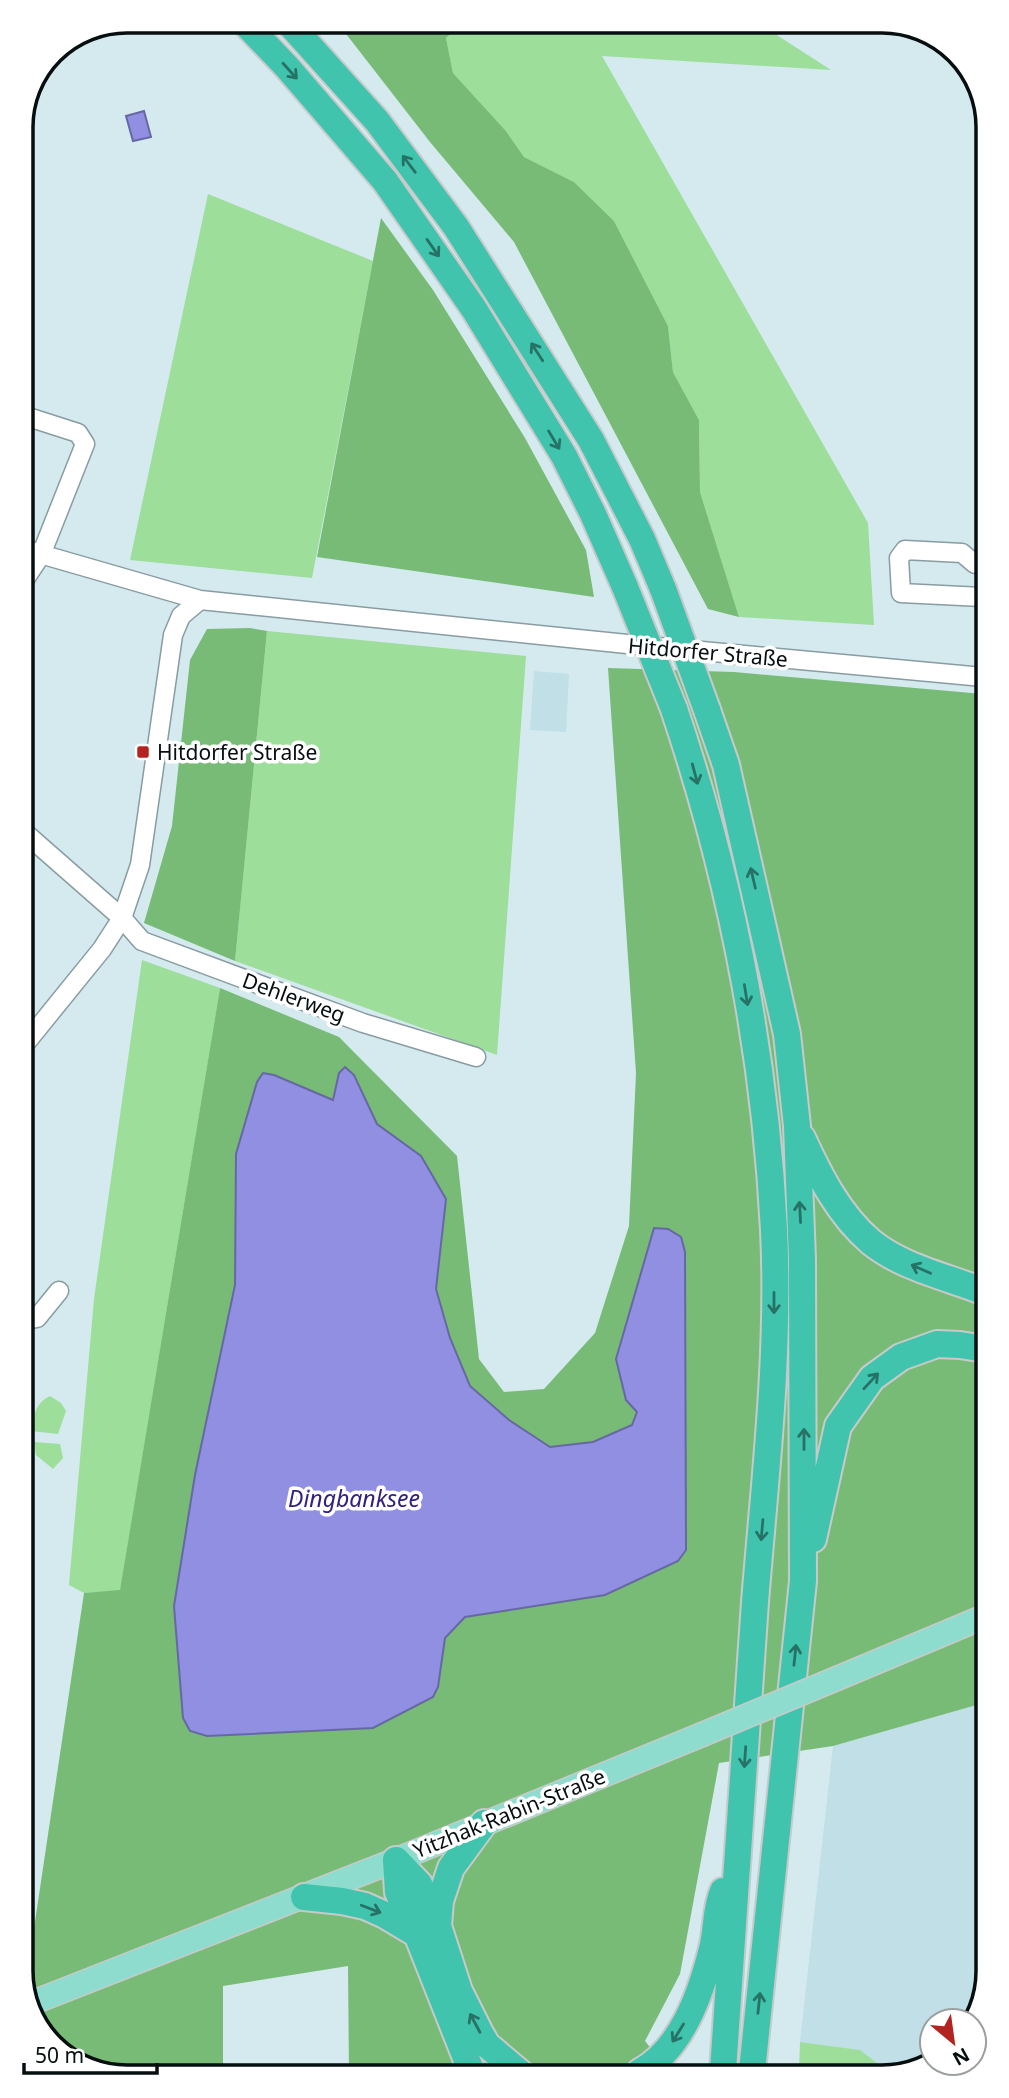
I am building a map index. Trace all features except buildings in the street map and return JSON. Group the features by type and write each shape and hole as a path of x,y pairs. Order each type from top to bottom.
{"highway":[{"path":"254,33 386,181 474,309 564,456 625,587 674,709 693,767 739,950 771,1177 774,1223 773,1401 755,1603 723,2065"},
{"path":"298,33 377,121 456,227 591,440 642,539 707,710 726,765 768,945 787,1034 797,1126 803,1260 803,1581 753,2065"},
{"path":"797,1126 834,1198 850,1221 872,1243 934,1275 976,1289"},
{"path":"803,1581 838,1426 872,1378 901,1357 937,1345 976,1348"},
{"path":"469,2065 427,1930 451,1868 484,1823"},
{"path":"651,2065 673,2041 693,2007 712,1948 720,1896 738,1854"},
{"path":"396,1860 398,1892 427,1930 487,2046 510,2065"},
{"path":"304,1897 365,1906 427,1930"}],"main road":[{"name":"Yitzhak-Rabin-Straße","path":"38,2000 396,1860 976,1620"}],"street":[{"path":"33,419 78,433 85,444 41,555 33,567"},
{"path":"976,564 962,554 905,550 899,558 901,593 976,597"},
{"name":"Hitdorfer Straße","path":"33,552 200,600 663,648 976,676"},
{"path":"33,1034 102,948 122,918 140,865 173,635 181,616 200,600"},
{"name":"Dehlerweg","path":"33,840 122,918 142,941 363,1023 476,1057"},
{"path":"33,1319 37,1318 59,1291"}],"shaded area":[{"path":"534,671 569,674 566,732 530,730"},
{"path":"976,1705 976,1970 973,1995 968,2007 918,2007 918,2058 900,2063 880,2065 860,2050 800,2042 833,1746"}],"green space":[{"path":"345,33 452,33 446,38 453,73 506,131 524,157 574,182 614,221 668,326 673,372 699,420 700,492 739,617 708,609 514,242 430,142"},
{"path":"452,33 774,33 831,70 602,56 868,523 874,625 739,617 700,492 699,420 673,372 668,326 614,221 574,182 524,157 506,131 453,73 446,38"},
{"path":"208,194 373,261 312,578 130,560"},
{"path":"381,218 433,290 525,438 586,550 594,597 317,557"},
{"path":"250,628 267,631 235,961 144,923 172,826 190,660 207,629"},
{"path":"267,631 526,656 497,1055 235,961"},
{"path":"608,668 734,672 976,693 976,1705 833,1746 719,1763 680,1974 645,2041 664,2065 349,2065 348,1966 223,1986 223,2065 121,2065 91,2058 80,2052 53,2028 40,2007 33,1970 33,1935 84,1593 120,1590 220,988 339,1037 457,1156 479,1359 504,1392 544,1389 595,1333 629,1226 636,1073","holes":["263,1073 333,1100 354,1075 377,1124 421,1156 446,1199 436,1289 450,1338 470,1386 509,1420 550,1447 593,1442 632,1425 637,1412 616,1358 654,1229 681,1237 685,1252 686,1550 510,1609 465,1617 445,1638 438,1687 195,1475 235,1285 236,1154"]},
{"path":"142,960 220,988 120,1591 84,1593 69,1585 94,1299"},
{"path":"50,1396 61,1403 66,1411 58,1434 33,1431 34,1415"},
{"path":"34,1442 60,1444 63,1458 53,1469 36,1455"},
{"path":"800,2042 860,2050 880,2065 799,2065"}],"water":[{"path":"144,111 151,137 133,141 126,116"},
{"name":"Dingbanksee","path":"345,1067 354,1075 377,1124 421,1156 446,1199 436,1289 450,1338 470,1386 509,1420 550,1447 593,1442 632,1425 637,1412 626,1400 616,1359 654,1228 668,1229 681,1237 685,1252 686,1550 678,1561 605,1595 465,1617 445,1638 438,1687 433,1697 373,1728 207,1736 190,1731 183,1718 174,1606 195,1475 235,1285 236,1154 257,1082 263,1073 333,1100 339,1073"}],"place":[{"name":"Hitdorfer Straße","path":"143,752"}]}
